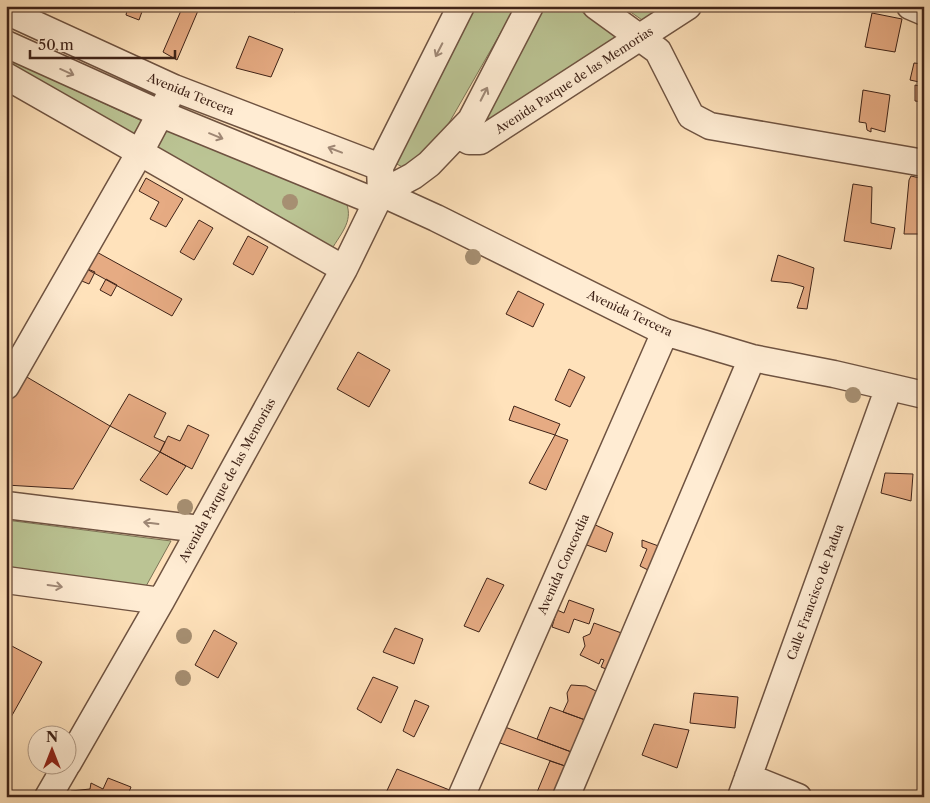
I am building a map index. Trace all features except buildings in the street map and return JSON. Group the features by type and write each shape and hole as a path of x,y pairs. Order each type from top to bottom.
{"street":[{"path":"378,198 380,167 461,6"},
{"path":"378,198 429,164 471,120 530,6"},
{"path":"596,6 658,50 691,116 710,126 924,163"},
{"name":"Avenida Parque de las Memorias","path":"458,135 469,142 480,141 688,6"},
{"path":"910,6 924,12"},
{"name":"Avenida Tercera","path":"6,11 174,88 380,167"},
{"name":"Avenida Tercera","path":"6,44 159,113 378,198 436,218 665,332 752,358 834,374 924,395"},
{"path":"6,76 344,268"},
{"path":"6,386 16,345 140,152 159,113 174,88"},
{"name":"Avenida Parque de las Memorias","path":"78,745 161,601 344,268 378,198"},
{"name":"Avenida Concordia","path":"461,797 665,332"},
{"path":"566,797 752,358"},
{"name":"Calle Francisco de Padua","path":"745,787 889,387"},
{"path":"6,505 200,529"},
{"path":"6,580 161,601"},
{"name":"Avenida Parque de las Memorias","path":"48,797 60,776"},
{"path":"745,787 798,797"}],"green space":[{"path":"474,6 516,6 426,163 412,172 393,162 413,119"},
{"path":"539,6 574,6 619,39 463,140"},
{"path":"622,6 669,6 645,22"},
{"path":"6,58 142,121 129,141 6,65"},
{"path":"165,129 343,196 348,210 345,228 333,247 325,248 154,153"},
{"path":"6,520 171,541 145,588 6,568"}]}
